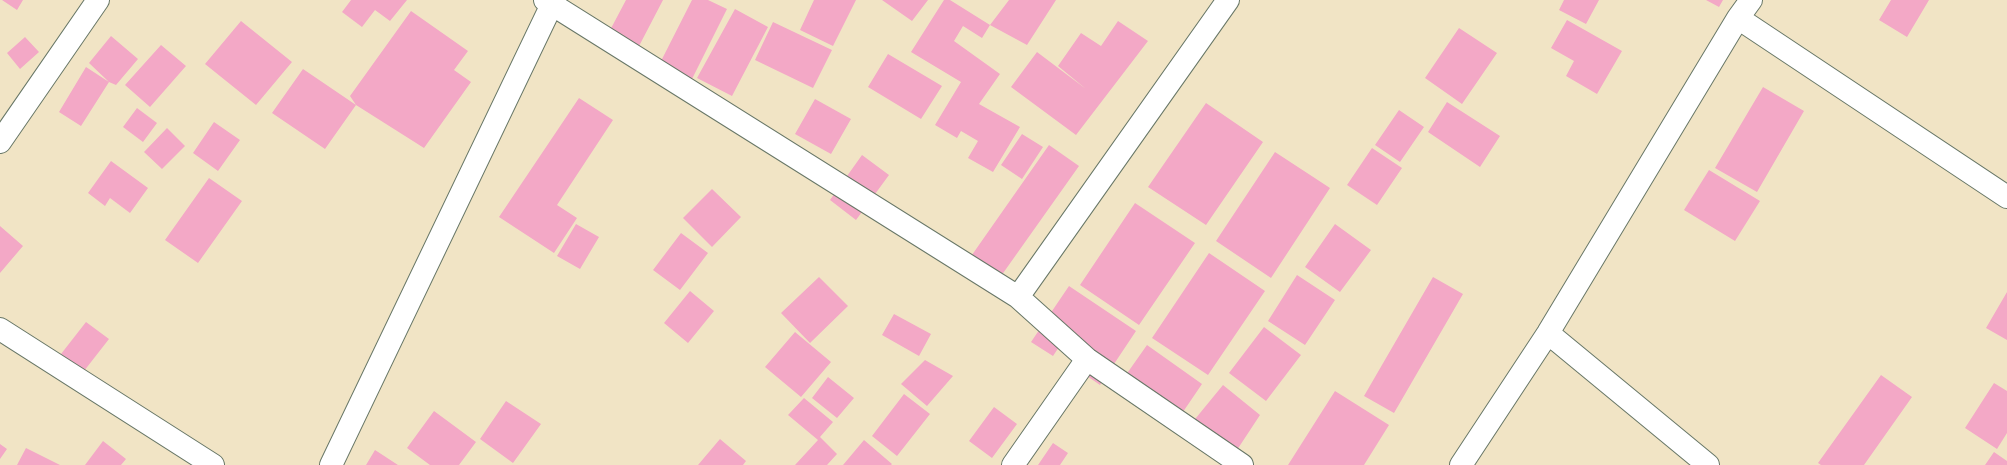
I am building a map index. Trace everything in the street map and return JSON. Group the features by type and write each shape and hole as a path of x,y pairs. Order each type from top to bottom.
{"street":[{"path":"0,142 98,0"},
{"path":"1018,298 1228,0"},
{"path":"1461,465 1548,333 1738,18 1751,0"},
{"path":"331,465 550,1 1018,298 1087,358 1242,465"},
{"path":"1738,18 2007,197"},
{"path":"0,328 213,465"},
{"path":"1548,333 1708,465"},
{"path":"1013,465 1087,358"}],"building":[{"path":"2,0 23,0 17,10"},
{"path":"351,0 407,0 390,21 375,10 362,27 342,12"},
{"path":"626,0 663,0 638,48 608,34"},
{"path":"692,0 708,0 727,9 690,83 658,67"},
{"path":"814,0 856,0 833,46 800,30"},
{"path":"882,0 928,0 912,21"},
{"path":"944,0 950,0 990,25 982,38 963,26 954,41 1000,74 979,104 1020,127 993,172 968,158 978,141 961,131 957,138 935,125 961,82 911,52"},
{"path":"1009,0 1056,0 1027,45 990,25"},
{"path":"1564,0 1599,0 1586,24 1559,10"},
{"path":"1706,0 1723,0 1719,7"},
{"path":"1891,0 1929,0 1907,37 1879,20"},
{"path":"735,9 768,27 732,96 697,78"},
{"path":"411,11 468,51 454,70 471,82 424,148 356,105 350,96"},
{"path":"1567,20 1622,51 1597,94 1566,76 1574,61 1551,48"},
{"path":"241,21 292,62 256,105 205,64"},
{"path":"1118,21 1148,41 1076,135 1011,87 1037,52 1086,89 1058,66 1081,33 1101,46"},
{"path":"773,22 832,50 813,88 755,60"},
{"path":"1459,28 1497,53 1462,104 1425,78"},
{"path":"111,36 138,59 116,85 109,82 89,63"},
{"path":"25,37 39,52 20,69 7,53"},
{"path":"161,45 186,66 150,107 125,85"},
{"path":"888,54 942,86 921,119 868,87"},
{"path":"86,67 109,82 81,126 59,112"},
{"path":"303,69 356,105 325,149 272,113"},
{"path":"1763,87 1804,111 1757,192 1715,168"},
{"path":"579,98 613,120 557,205 577,218 554,253 499,217"},
{"path":"815,99 851,119 831,154 795,134"},
{"path":"1447,102 1500,136 1480,167 1428,132"},
{"path":"1206,103 1263,142 1206,225 1148,187"},
{"path":"137,108 157,123 143,142 123,127"},
{"path":"1399,110 1424,127 1400,162 1375,145"},
{"path":"214,122 240,140 218,171 193,153"},
{"path":"167,128 185,146 162,169 144,152"},
{"path":"1022,134 1043,147 1022,179 1001,165"},
{"path":"1049,145 1079,166 989,293 960,272"},
{"path":"1372,148 1402,168 1377,205 1347,185"},
{"path":"1275,152 1330,188 1271,278 1216,241"},
{"path":"862,155 889,175 856,220 830,200"},
{"path":"111,161 148,188 130,213 110,198 105,206 88,193"},
{"path":"1709,170 1760,201 1735,241 1684,210"},
{"path":"209,178 242,201 198,263 165,240"},
{"path":"712,189 741,217 712,247 683,218"},
{"path":"1135,203 1195,243 1139,325 1080,285"},
{"path":"576,224 599,237 580,269 557,256"},
{"path":"1335,224 1371,250 1340,292 1305,267"},
{"path":"0,226 23,246 0,273"},
{"path":"681,233 708,253 680,290 653,270"},
{"path":"1209,253 1265,291 1208,375 1152,338"},
{"path":"1297,275 1335,300 1305,345 1268,321"},
{"path":"819,277 848,306 810,343 781,313"},
{"path":"1433,277 1463,294 1394,413 1364,396"},
{"path":"1069,286 1136,331 1100,385 1087,376 1063,341 1053,356 1031,342"},
{"path":"690,291 714,311 688,343 664,323"},
{"path":"2007,292 2007,340 1986,328"},
{"path":"894,314 931,334 919,356 882,335"},
{"path":"86,322 109,339 84,371 61,354"},
{"path":"1264,327 1301,355 1266,401 1229,373"},
{"path":"795,332 831,362 801,397 765,367"},
{"path":"1147,345 1202,384 1172,428 1116,389"},
{"path":"925,360 953,376 927,406 901,384"},
{"path":"1881,375 1912,397 1864,465 1821,465 1818,463"},
{"path":"828,377 854,398 837,418 812,398"},
{"path":"1994,383 2007,391 2007,433 1997,449 1965,428"},
{"path":"1223,385 1260,415 1235,453 1191,424"},
{"path":"1335,391 1389,425 1364,465 1288,465"},
{"path":"904,394 930,414 897,456 872,436"},
{"path":"804,398 833,422 820,437 837,454 827,465 795,465 818,440 788,415"},
{"path":"506,401 541,424 513,463 480,439"},
{"path":"994,407 1017,424 992,458 969,441"},
{"path":"434,411 476,442 459,465 430,465 407,448"},
{"path":"720,439 746,461 743,465 698,465"},
{"path":"864,440 892,464 843,465"},
{"path":"103,441 126,459 121,465 85,465"},
{"path":"1053,443 1068,453 1060,465 1038,465"},
{"path":"0,444 7,449 0,459"},
{"path":"26,448 60,465 17,465"},
{"path":"375,450 398,465 366,465"},
{"path":"1994,452 2007,461 2007,465 1985,465"}]}
